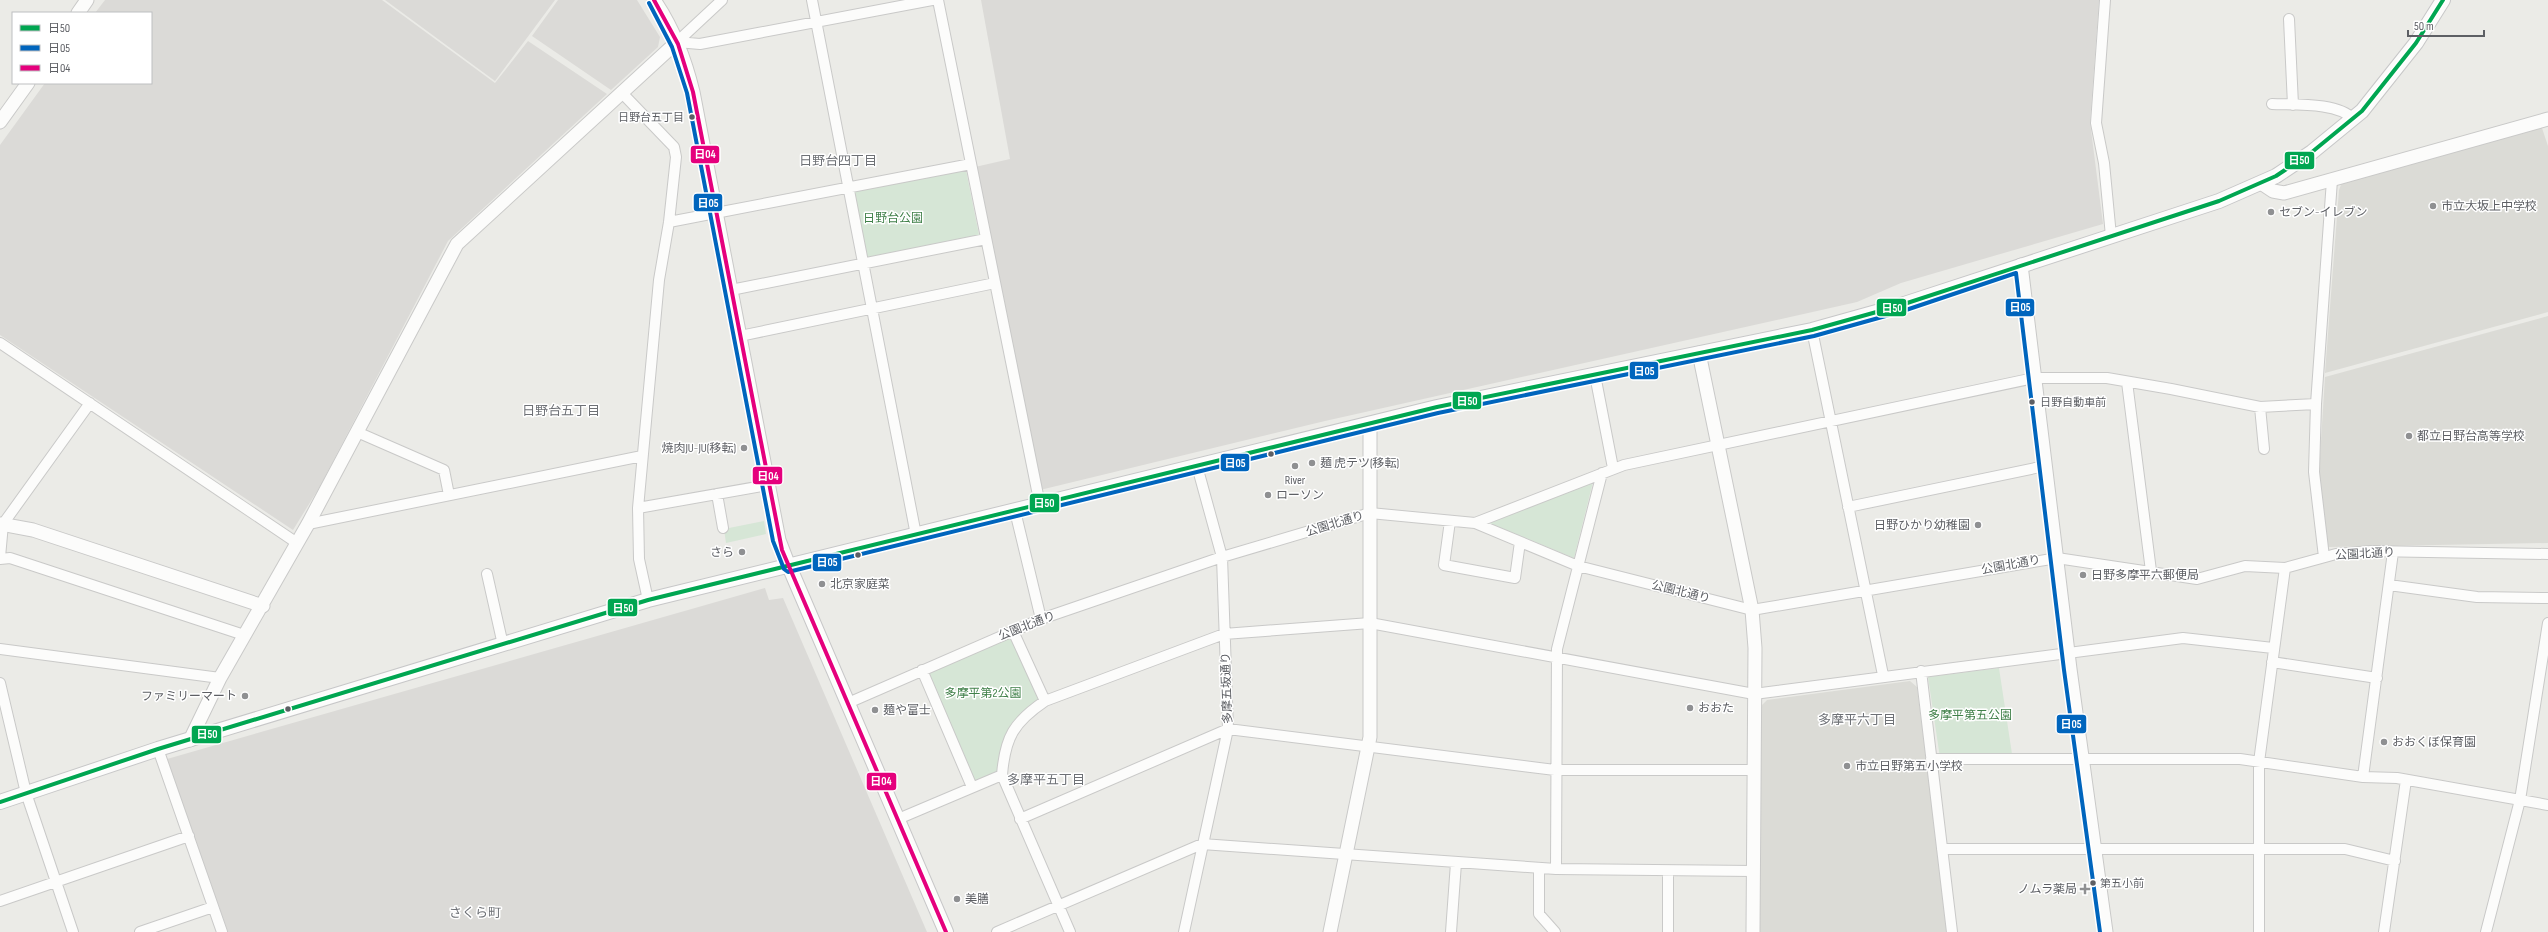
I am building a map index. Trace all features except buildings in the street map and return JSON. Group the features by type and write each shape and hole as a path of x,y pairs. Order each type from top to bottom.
{"main road":[{"path":"0,802 158,749 648,600 1437,408 1812,330 1898,306 2219,201 2261,182 2312,152 2353,119 2396,71 2416,43 2443,0"},
{"path":"789,566 946,932"}],"street":[{"path":"79,12 87,0"},
{"path":"654,0 667,19 677,42 693,92 779,540 789,566"},
{"path":"190,740 220,678 244,635 263,606 308,524 457,244 722,0"},
{"path":"812,0 916,535"},
{"path":"677,42 700,44 932,0"},
{"path":"938,0 1040,505"},
{"path":"2105,0 2096,123 2104,163 2111,236"},
{"path":"2289,19 2293,105"},
{"path":"0,122 27,84"},
{"path":"622,93 674,147 676,157 669,222 659,280 638,508 639,559 648,600"},
{"path":"2272,104 2331,107 2348,113 2353,119"},
{"path":"2261,182 2273,191 2284,193 2548,119"},
{"path":"669,222 971,164"},
{"path":"2324,557 2314,472 2316,404 2332,180"},
{"path":"731,290 986,238"},
{"path":"2021,265 2044,466 2106,932"},
{"path":"740,336 995,283"},
{"path":"1812,330 1883,675"},
{"path":"0,343 297,543"},
{"path":"1699,353 1752,610 1755,648 1753,932"},
{"path":"1595,375 1613,468"},
{"path":"1476,523 1613,468 1718,444 1831,422 2034,378 2108,378 2260,407 2316,404"},
{"path":"2127,382 2151,571"},
{"path":"90,403 1,524 0,558 10,558 244,635"},
{"path":"2260,407 2264,449"},
{"path":"1330,932 1347,856 1368,747 1370,623 1370,424"},
{"path":"357,432 444,470 449,495"},
{"path":"308,524 642,456"},
{"name":"多摩五坂通り","path":"1184,932 1228,729 1222,558 1197,466"},
{"path":"1848,507 2044,466"},
{"path":"1556,869 1556,656 1602,473"},
{"path":"638,508 768,485"},
{"path":"717,494 723,528"},
{"path":"1015,511 1041,619"},
{"name":"公園北通り","path":"848,703 1041,619 1222,558 1370,513 1476,523 1578,566 1752,610 2057,558 2197,579 2245,566 2285,568 2324,557 2371,551 2548,554"},
{"path":"1450,521 1444,565 1515,578 1520,542"},
{"path":"1,524 40,532 263,606"},
{"path":"2364,777 2393,552"},
{"path":"2259,932 2259,762 2273,648 2285,568"},
{"path":"487,574 503,645"},
{"path":"2389,586 2477,597 2548,598"},
{"path":"1070,932 1002,774 1004,752 1012,730 1028,713 1044,701 1224,634 1370,623 1556,656 1754,694 1921,670 2183,638 2273,648"},
{"path":"2486,932 2520,800 2546,646 2548,623"},
{"path":"1013,631 1044,701"},
{"path":"0,649 220,678"},
{"path":"2272,662 2377,678"},
{"path":"922,670 972,787"},
{"path":"1921,670 1952,932"},
{"path":"0,683 26,793 73,932"},
{"path":"1020,818 1228,729 1555,770 1753,770"},
{"path":"158,749 222,932"},
{"path":"1931,759 2240,759 2364,777 2406,780 2548,805"},
{"path":"898,819 1002,774"},
{"path":"2384,932 2406,780"},
{"path":"0,901 189,836"},
{"path":"997,932 1202,844 1347,856 1556,869 1753,871"},
{"path":"1942,849 2345,850 2395,861"},
{"path":"1451,932 1456,863"},
{"path":"1538,868 1539,914 1556,932"},
{"path":"1668,871 1668,932"},
{"path":"140,932 213,907"}],"shaded area":[{"path":"105,0 382,0 495,83 528,41 607,94 448,241 319,488 293,530 0,335 0,145 44,84 152,84 152,12 96,12"},
{"path":"385,0 555,0 495,81"},
{"path":"558,0 637,0 660,37 658,47 611,90 532,36"},
{"path":"981,0 2099,0 2090,122 2103,224 1901,283 1857,302 1325,421 1040,490 975,167 1010,159"},
{"path":"2542,128 2548,146 2548,312 2325,373 2339,190 2342,182"},
{"path":"2548,316 2548,543 2328,547 2319,473 2325,377"},
{"path":"765,588 769,600 783,598 927,932 228,932 167,759"},
{"path":"1910,681 1917,687 1948,932 1758,932 1761,706 1767,700"}],"green space":[{"name":"日野台公園","path":"965,165 980,240 863,264 848,188"},
{"path":"1593,482 1574,558 1487,522"},
{"path":"764,521 766,534 726,543 724,529"},
{"name":"多摩平第2公園","path":"1013,631 1045,701 1012,730 1002,775 972,787 922,670"},
{"name":"多摩平第五公園","path":"1999,668 2012,754 1940,758 1928,677"}],"transit line":[{"name":"日04","path":"654,0 678,44 693,92 782,550 946,932"},
{"name":"日50","path":"0,802 158,749 648,600 1437,407 1812,330 1898,306 2219,201 2276,176 2312,152 2362,111 2416,43 2443,0"},
{"name":"日05","path":"649,3 672,47 687,93 773,541 784,569 788,572 1438,413 1814,336 1900,312 2016,273 2064,670 2100,932"}],"place":[{"name":"日野台五丁目","path":"692,117"},
{"name":"市立大坂上中学校","path":"2433,206"},
{"name":"セブン-イレブン","path":"2271,212"},
{"name":"日野自動車前","path":"2032,402"},
{"name":"都立日野台高等学校","path":"2409,436"},
{"name":"焼肉JU-JU(移転)","path":"744,448"},
{"name":"麺 虎テツ(移転)","path":"1312,463"},
{"name":"River","path":"1295,466"},
{"name":"ローソン","path":"1268,495"},
{"name":"日野ひかり幼稚園","path":"1978,525"},
{"name":"さら","path":"742,552"},
{"name":"日野多摩平六郵便局","path":"2083,575"},
{"name":"北京家庭菜","path":"822,584"},
{"name":"ファミリーマート","path":"245,696"},
{"name":"おおた","path":"1690,708"},
{"name":"麺や富士","path":"875,710"},
{"name":"おおくぼ保育園","path":"2384,742"},
{"name":"市立日野第五小学校","path":"1847,766"},
{"name":"第五小前","path":"2093,883"},
{"name":"ノムラ薬局","path":"2085,889"},
{"name":"美膳","path":"957,899"}],"district":[{"name":"日野台四丁目","path":"838,161"},
{"name":"日野台五丁目","path":"561,411"},
{"name":"多摩平六丁目","path":"1857,720"},
{"name":"多摩平五丁目","path":"1046,780"},
{"name":"さくら町","path":"475,913"}]}
